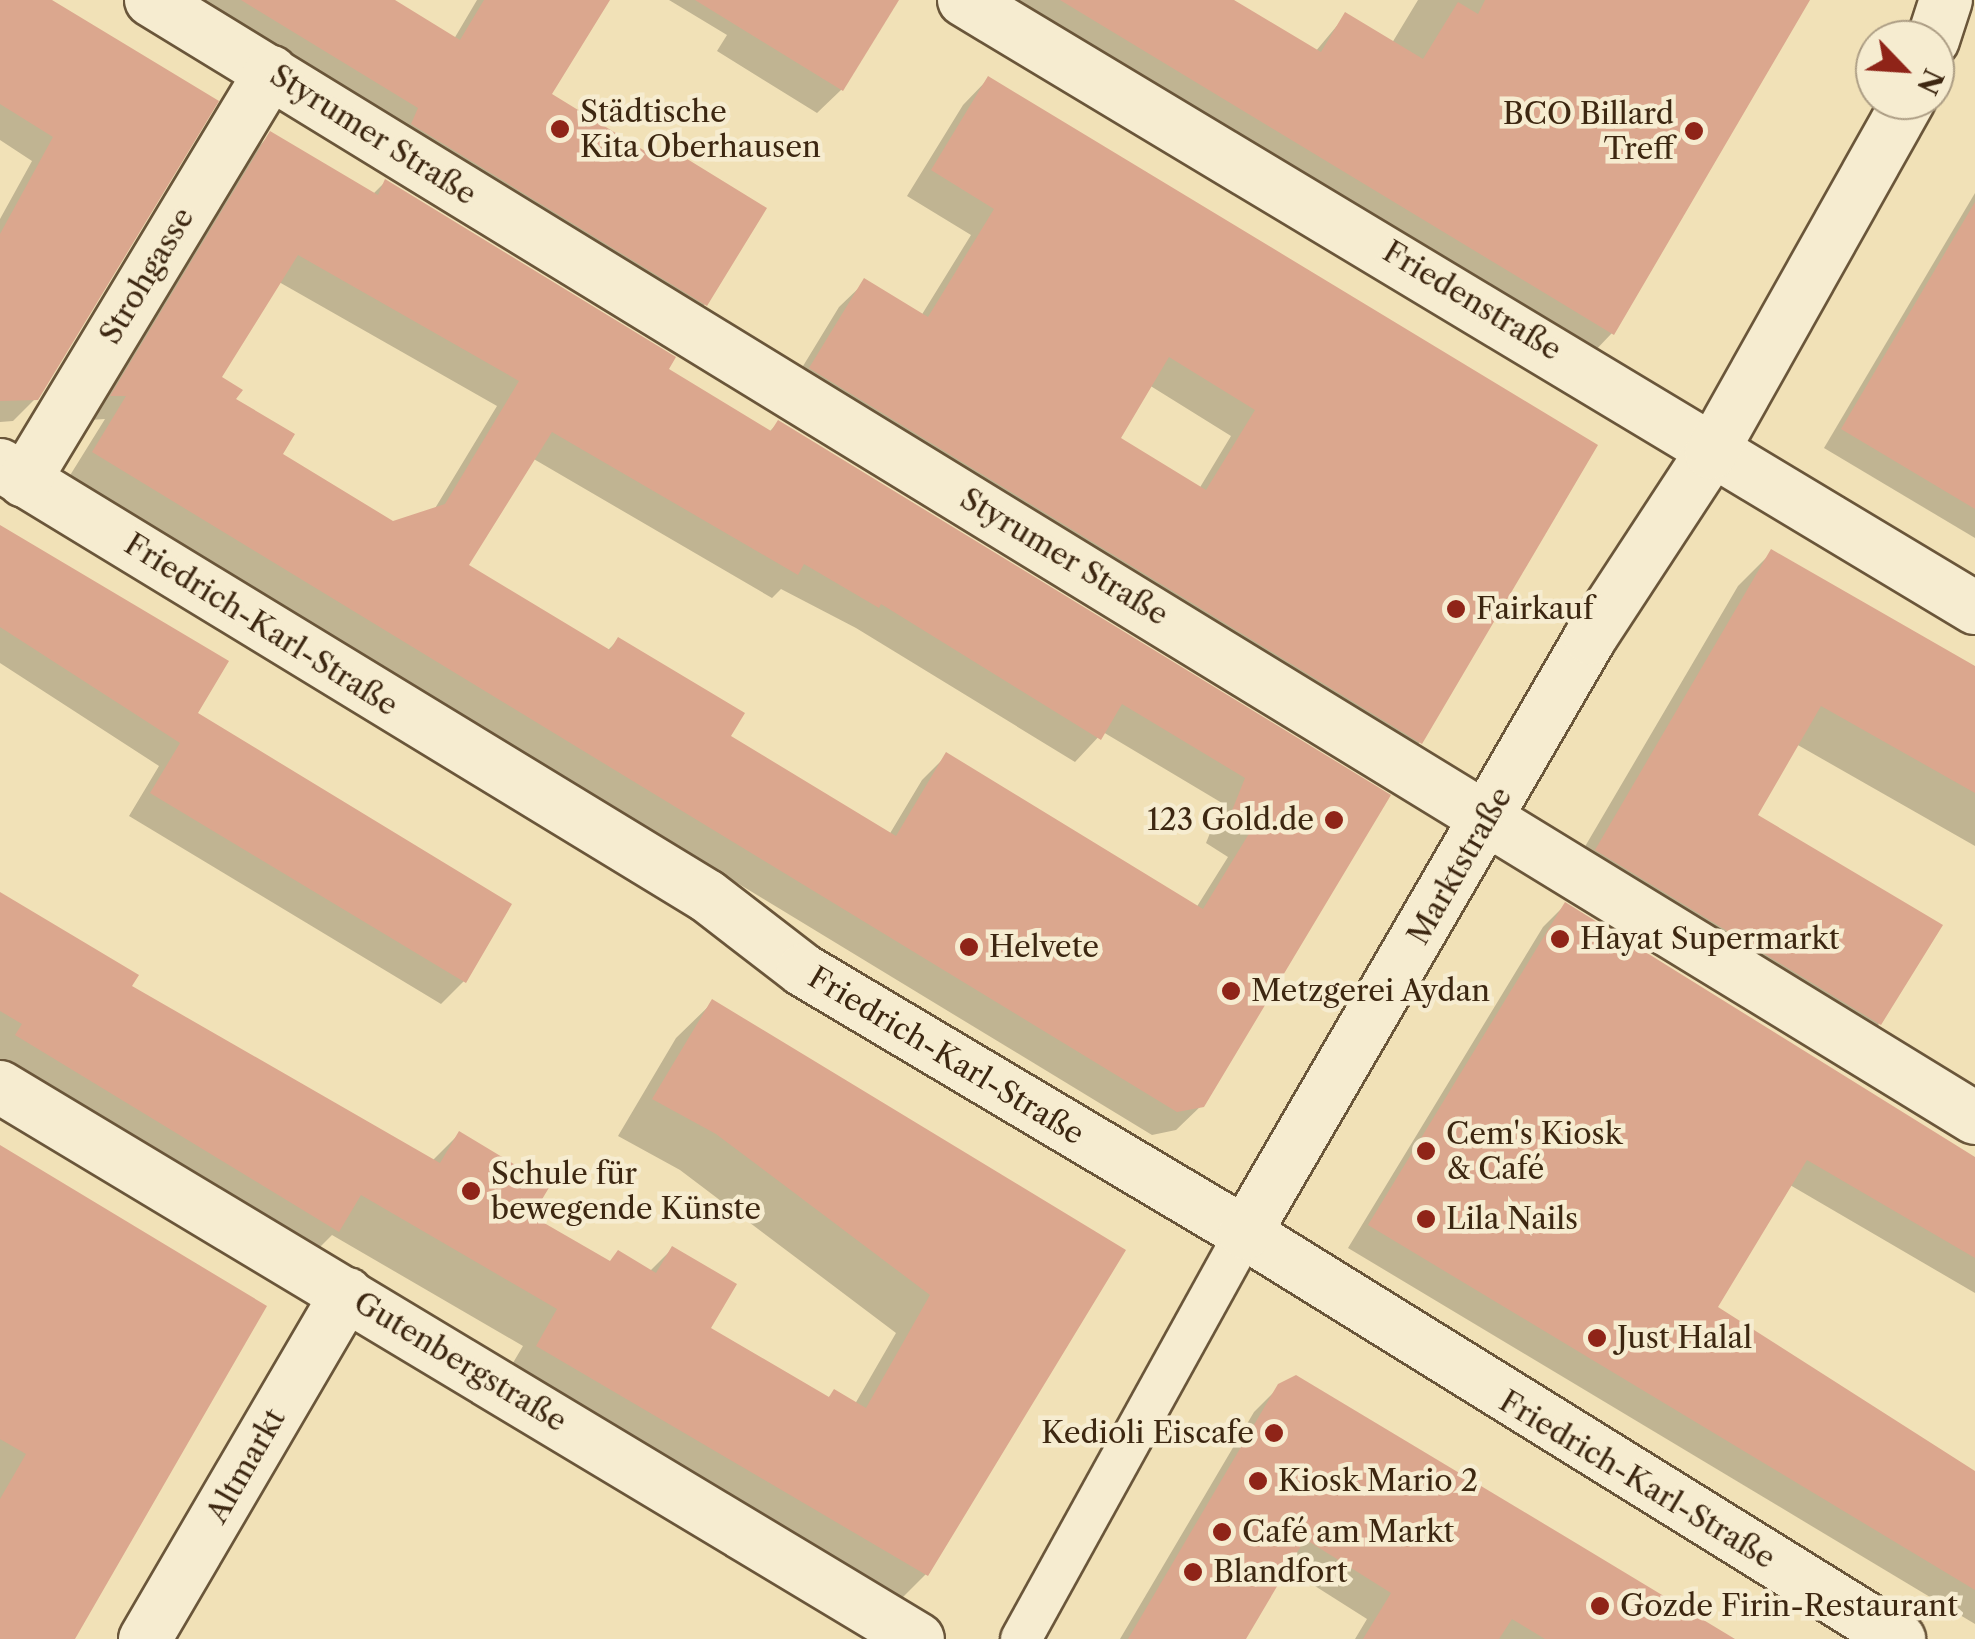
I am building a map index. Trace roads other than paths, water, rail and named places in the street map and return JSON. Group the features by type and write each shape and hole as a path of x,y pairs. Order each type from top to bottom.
{"street":[{"name":"Styrumer Straße","path":"152,0 1488,816 1552,864 1975,1118"},
{"name":"Friedenstraße","path":"964,0 1570,360 1711,453 1975,608"},
{"name":"Strohgasse","path":"12,473 271,72"},
{"name":"Marktstraße","path":"1021,1639 1245,1233 1590,638 1711,453 1898,120"},
{"name":"Friedrich-Karl-Straße","path":"12,473 707,896 803,970 1245,1233 1898,1639"},
{"name":"Gutenbergstraße","path":"0,1087 918,1639"},
{"name":"Altmarkt","path":"145,1639 347,1294"}],"place":[{"name":"Städtische Kita Oberhausen","path":"560,129"},
{"name":"BCO Billard Treff","path":"1694,131"},
{"name":"Fairkauf","path":"1456,609"},
{"name":"123 Gold.de","path":"1334,820"},
{"name":"Hayat Supermarkt","path":"1560,939"},
{"name":"Helvete","path":"969,947"},
{"name":"Metzgerei Aydan","path":"1231,991"},
{"name":"Cem's Kiosk & Café","path":"1426,1151"},
{"name":"Schule für bewegende Künste","path":"471,1191"},
{"name":"Lila Nails","path":"1426,1219"},
{"name":"Just Halal","path":"1597,1338"},
{"name":"Kedioli Eiscafe","path":"1274,1433"},
{"name":"Kiosk Mario 2","path":"1258,1481"},
{"name":"Café am Markt","path":"1222,1532"},
{"name":"Blandfort","path":"1193,1572"},
{"name":"Gozde Firin-Restaurant","path":"1600,1606"}]}
